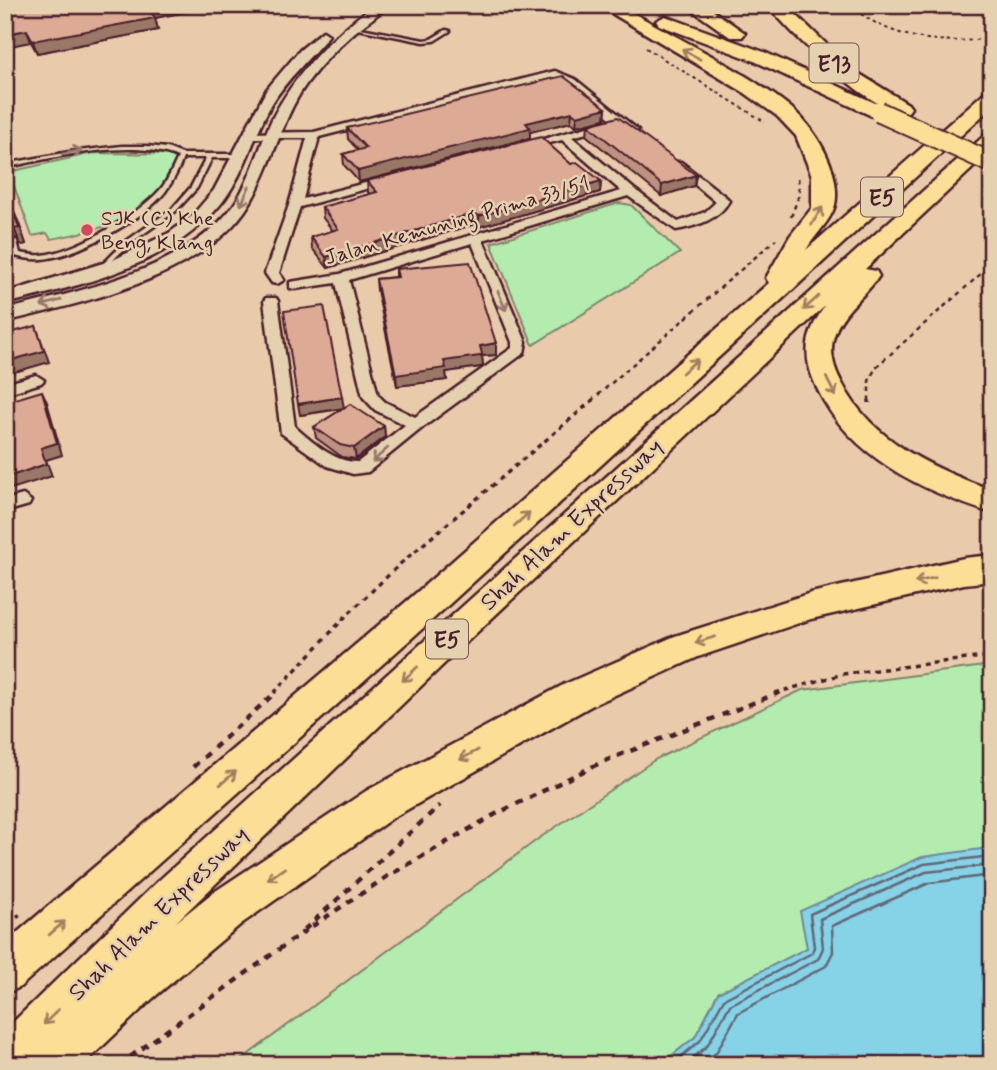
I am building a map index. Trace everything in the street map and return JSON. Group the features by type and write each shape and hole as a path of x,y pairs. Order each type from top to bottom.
{"highway":[{"path":"678,5 703,24 758,56"},
{"path":"694,5 740,35 901,108"},
{"name":"E13","path":"776,5 846,74 901,108 992,149"},
{"path":"619,7 752,89 784,112 805,134 816,155 825,196 823,209 802,236 769,295"},
{"name":"E13","path":"619,7 758,56 992,163"},
{"name":"Shah Alam Expressway","path":"5,972 430,602 992,96"},
{"name":"Shah Alam Expressway","path":"5,1062 171,898 431,654 992,139"},
{"path":"898,225 882,261 850,292 826,325 819,345 821,366 831,391 855,423 892,454 924,475 992,502"},
{"path":"49,1065 136,983 226,909 380,804 578,695 687,646 811,606 964,571 992,568"}],"street":[{"path":"5,299 131,258 195,221 215,201 274,89 296,60 325,33 362,5"},
{"path":"5,316 135,278 179,258 205,240 239,208 298,86 317,61 358,29 382,5"},
{"path":"249,135 314,135 549,74 564,76 639,136"},
{"path":"510,149 619,121"},
{"path":"277,280 272,273 295,205 314,135"},
{"path":"564,136 630,192 676,226 691,223 716,211 723,201 670,159"},
{"path":"295,205 403,177"},
{"name":"Jalan Kemuning Prima 33/51","path":"295,285 342,278 630,192"},
{"path":"271,301 292,292 295,285 289,280 277,280 267,288 271,301 284,423 294,436 339,466 355,471 367,466 416,424 519,350 519,342 476,238"},
{"path":"342,278 371,397 380,406 416,424"},
{"path":"5,389 36,380"},
{"path":"5,506 23,501"}],"lane":[{"path":"358,29 429,41 448,31"},
{"path":"5,166 81,150 159,149 174,150 181,156 239,156"},
{"path":"14,241 17,255 43,257 74,248 122,222 160,193 181,156"},
{"path":"100,270 127,243 174,210 194,188 210,156"}],"path":[{"path":"850,5 868,20 909,35 944,41 992,38"},
{"path":"641,45 768,124"},
{"path":"791,217 799,195 798,171"},
{"path":"185,774 268,700 345,617 400,564 692,315 776,239"},
{"path":"869,406 869,381 876,367 992,264"},
{"path":"119,1065 296,937 388,876 494,815 602,762 770,695 843,674 992,656"},
{"path":"296,937 448,797"},
{"path":"5,925 26,911"}],"green space":[{"path":"93,153 187,154 167,187 142,209 128,217 67,236 51,239 47,233 32,236 9,172"},
{"path":"619,203 631,205 680,253 533,345 491,243"},
{"path":"992,665 992,849 981,849 808,948 718,993 695,1037 660,1065 234,1065 538,839 656,759 802,690"}],"water":[{"path":"992,849 992,1065 660,1065 695,1037 718,993 807,948 800,911 922,857"}],"building":[{"path":"5,5 157,5 148,7 155,18 33,41 27,30 5,34"},
{"path":"563,76 606,108 577,116 572,112 526,123 530,128 358,171 343,154 366,148 347,128"},
{"path":"618,117 696,175 662,185 588,125"},
{"path":"541,137 571,164 577,162 601,181 479,216 475,213 326,257 311,237 338,229 322,207 377,192 367,181"},
{"path":"11,205 19,228 14,229 12,223 5,221 5,206"},
{"path":"470,262 496,343 480,346 480,356 444,361 446,368 396,375 376,279 398,277 396,269"},
{"path":"324,306 342,397 298,404 284,311"},
{"path":"36,326 44,351 5,362 5,334"},
{"path":"42,391 57,443 41,448 46,464 5,478 5,402"},
{"path":"350,404 384,426 354,448 340,445 314,427"}],"place":[{"name":"SJK (C) Khe Beng, Klang","path":"87,230"}]}
